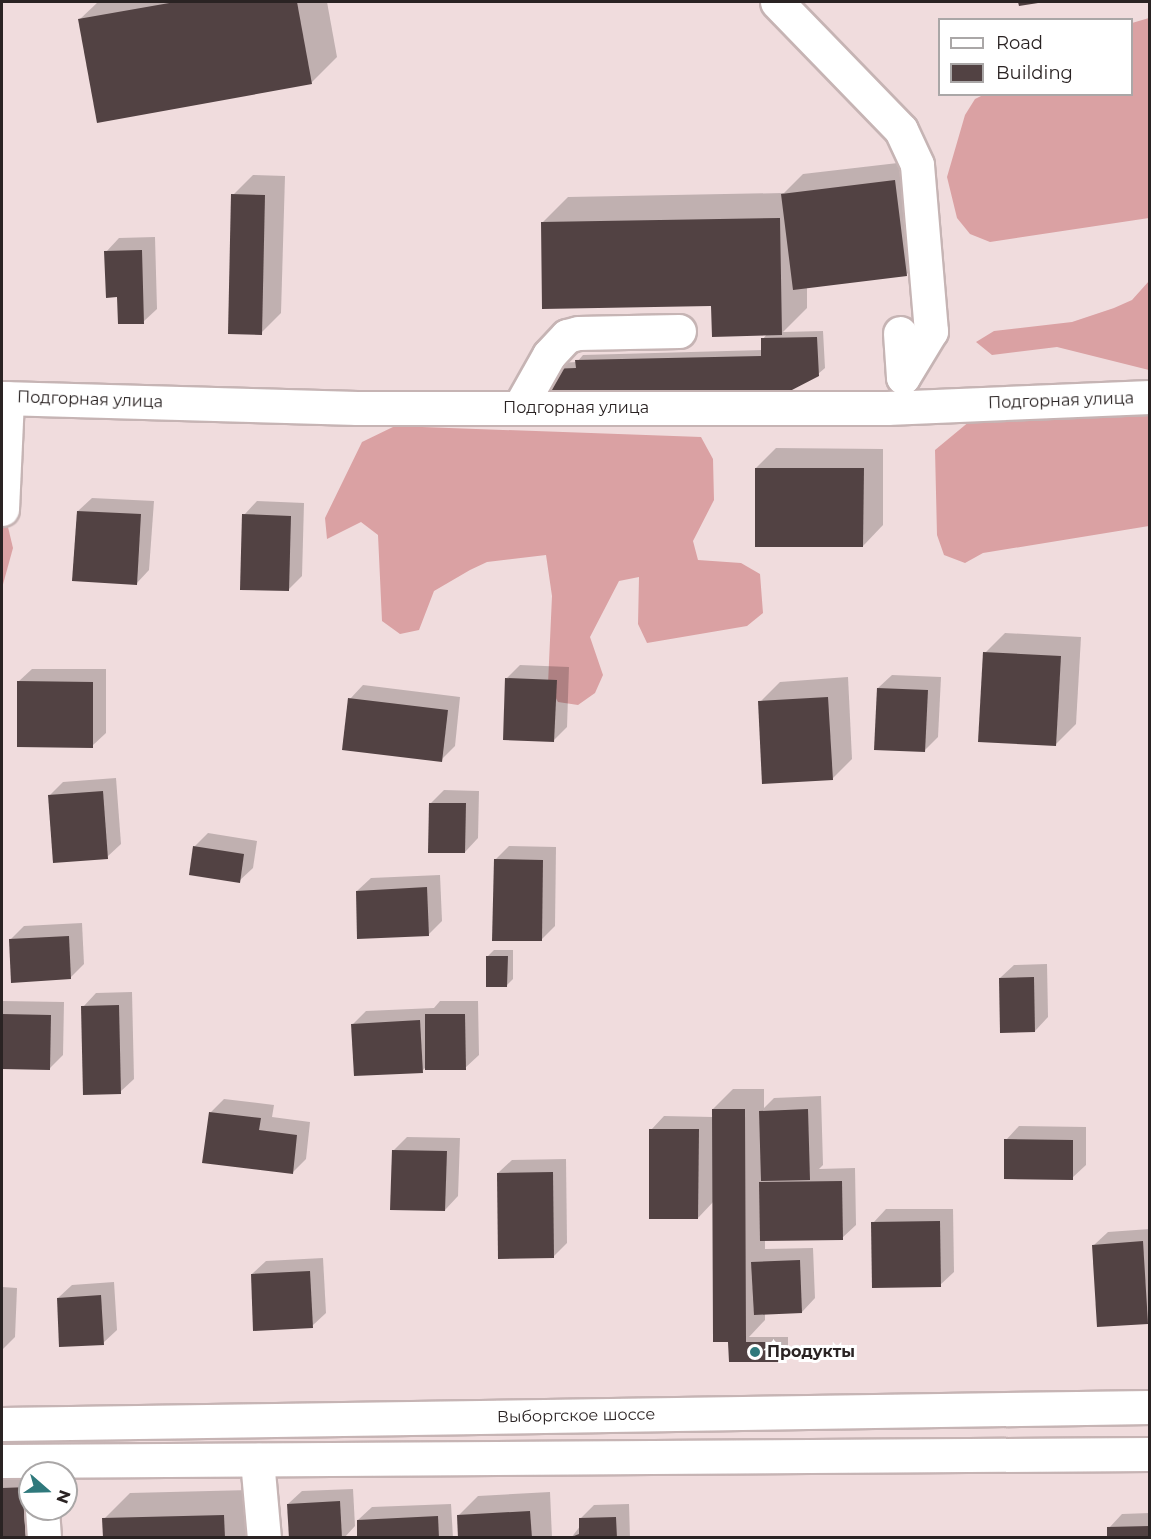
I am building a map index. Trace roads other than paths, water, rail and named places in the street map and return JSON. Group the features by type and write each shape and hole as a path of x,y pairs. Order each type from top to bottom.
{"main road":[{"path":"777,2 901,130 917,165 931,330 887,408"},
{"path":"519,408 549,355 567,336 678,331"},
{"path":"900,333 903,377"},
{"name":"Подгорная улица","path":"4,398 357,408 887,408 1149,397"},
{"path":"2,509 4,398"},
{"name":"Выборгское шоссе","path":"2,1424 1149,1407"},
{"path":"78,1466 257,1460 1149,1454"},
{"path":"257,1460 264,1538"},
{"path":"2,1461 18,1464"},
{"path":"43,1521 44,1538"}],"place":[{"name":"Продукты","path":"755,1352"}]}
